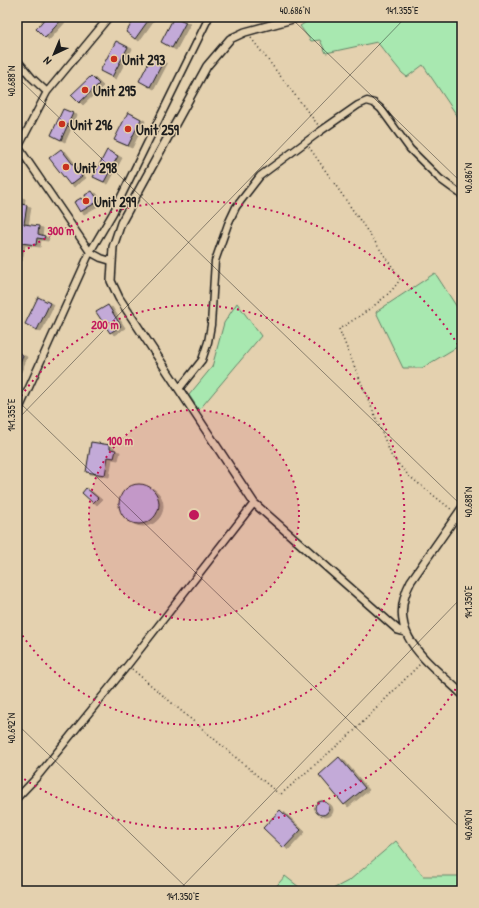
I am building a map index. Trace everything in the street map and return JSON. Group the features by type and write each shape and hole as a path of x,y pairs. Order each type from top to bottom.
{"street":[{"path":"108,17 47,92 18,147 90,252 111,261"},
{"path":"17,414 90,252 113,213 209,17"},
{"path":"300,17 245,32 230,39 207,66 121,223 113,247 111,280 119,298 254,503 398,630 405,632"},
{"path":"17,60 32,78 47,92"},
{"path":"179,389 202,360 208,342 211,325 215,261 230,218 246,192 260,176 358,105 367,102 374,103 381,109 410,149 440,179 462,195"},
{"path":"17,798 37,777 127,666 254,503"},
{"path":"462,508 411,581 405,594 402,607 405,632 413,644 425,658 462,694"}],"path":[{"path":"245,32 277,70 322,130"},
{"path":"306,142 400,278 398,284 370,308 339,329 392,457 409,476 457,515"},
{"path":"127,666 280,795 354,731 425,658"}],"green space":[{"path":"314,17 462,17 462,123 423,65 407,77 377,42 326,53 320,40 311,41 300,26"},
{"path":"435,273 462,315 462,344 422,368 403,368 376,312"},
{"path":"237,303 261,336 199,410 189,395 212,367 224,323"},
{"path":"396,841 423,876 462,876 462,891 329,891 350,880"},
{"path":"285,876 304,891 272,891"}],"building":[{"path":"46,17 64,17 45,38 36,29"},
{"path":"136,17 150,18 135,39 126,32"},
{"path":"174,17 186,22 172,48 161,42"},
{"name":"Unit 293","path":"116,41 128,47 112,77 100,71"},
{"path":"152,56 163,62 150,87 139,81"},
{"name":"Unit 295","path":"91,76 99,84 79,103 71,95"},
{"name":"Unit 296","path":"63,109 73,113 61,140 51,135"},
{"name":"Unit 259","path":"128,112 141,119 128,146 114,140"},
{"name":"Unit 298","path":"61,149 82,176 70,185 49,158"},
{"path":"107,150 118,156 104,182 93,177"},
{"name":"Unit 299","path":"92,191 99,201 80,212 74,202 81,198 82,200 86,198 85,195"},
{"path":"18,196 21,197 20,204 27,205 24,224 39,226 38,234 45,236 44,239 37,238 36,245 21,243 18,259"},
{"path":"38,297 50,303 37,330 25,324"},
{"path":"108,305 121,326 110,333 96,312"},
{"path":"17,352 23,355 17,370"},
{"path":"91,442 110,445 110,449 116,450 114,458 108,457 105,475 86,472"},
{"path":"139,484 147,486 153,490 157,496 159,504 157,512 153,518 147,522 139,524 131,522 125,518 121,512 119,504 121,496 125,490 131,486"},
{"path":"86,488 98,498 93,503 82,493"},
{"path":"339,757 365,788 344,805 319,775"},
{"path":"322,801 327,803 329,808 327,813 322,815 317,813 315,808 317,803"},
{"path":"280,810 301,830 284,848 263,828"}],"place":[{"name":"Unit 293","path":"114,59"},
{"name":"Unit 295","path":"85,90"},
{"name":"Unit 296","path":"62,124"},
{"name":"Unit 259","path":"128,129"},
{"name":"Unit 298","path":"66,167"},
{"name":"Unit 299","path":"86,201"}]}
